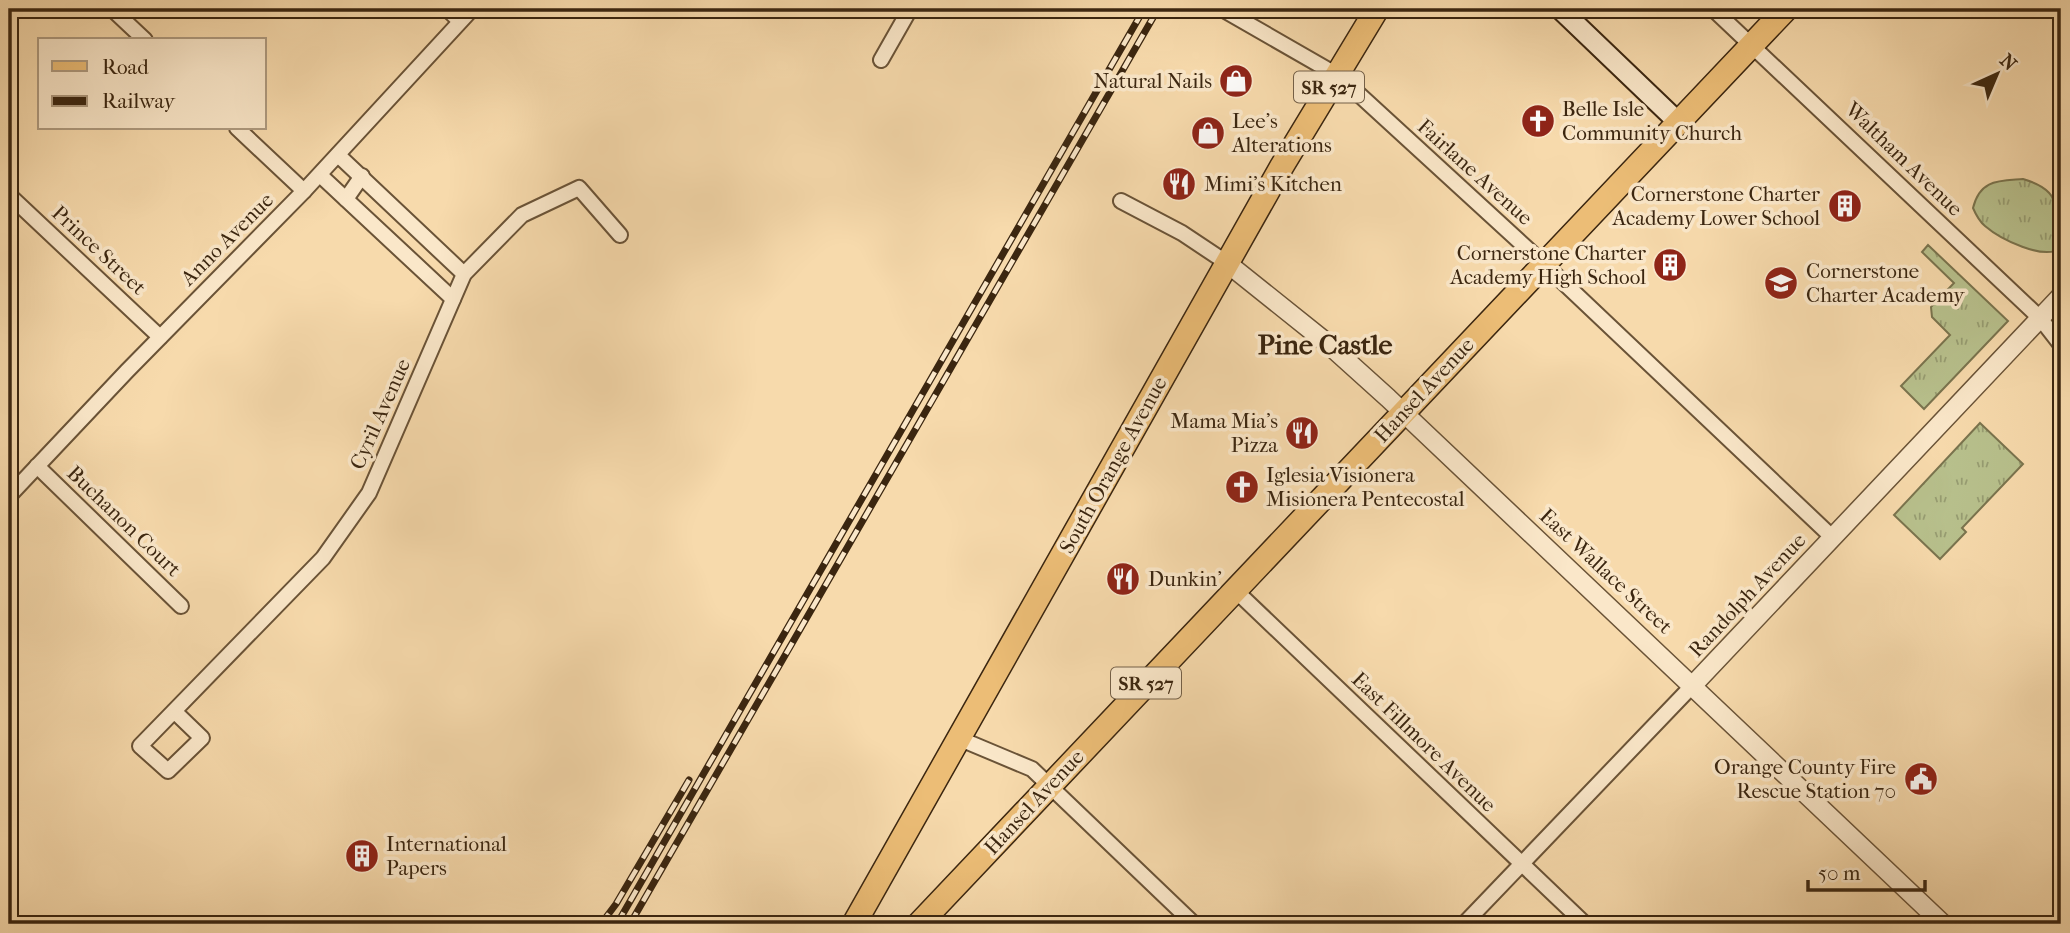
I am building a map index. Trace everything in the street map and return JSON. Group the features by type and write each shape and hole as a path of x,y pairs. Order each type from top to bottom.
{"main road":[{"name":"South Orange Avenue","path":"854,924 1227,264 1377,9"},
{"path":"1560,9 1679,123"},
{"name":"Hansel Avenue","path":"919,924 1786,9"}],"street":[{"path":"112,9 143,38"},
{"path":"447,9 460,21"},
{"name":"Anno Avenue","path":"11,490 320,175 472,9"},
{"path":"881,60 910,9"},
{"name":"Fairlane Avenue","path":"1222,9 1337,75 1544,264 1832,537"},
{"name":"Waltham Avenue","path":"1713,9 1815,102 2040,318 2061,345"},
{"path":"239,130 304,191"},
{"path":"338,155 464,274"},
{"path":"320,175 453,299"},
{"path":"346,199 362,176"},
{"name":"Cyril Avenue","path":"174,711 323,558 369,493 464,274 522,215 579,188 620,235"},
{"name":"Prince Street","path":"9,195 160,337"},
{"path":"1121,201 1182,233 1227,264"},
{"name":"East Wallace Street","path":"1227,264 1327,343 1403,412 1943,924"},
{"name":"Randolph Avenue","path":"1464,924 2061,296"},
{"name":"Buchanon Court","path":"37,466 181,606"},
{"name":"East Fillmore Avenue","path":"1235,590 1585,924"},
{"path":"958,738 1032,769 1194,924"}],"green space":[{"path":"2023,179 2047,190 2054,200 2054,213 2061,226 2061,248 2044,252 2011,242 1983,224 1973,208 1980,192 1992,183"},
{"path":"1928,245 2008,321 1924,409 1901,386 1950,335 1932,317 1931,307 1954,283 1922,252"},
{"path":"1980,423 2023,464 1962,528 1966,532 1940,559 1894,515"}],"railway":[{"path":"617,924 1144,9"},
{"path":"630,924 1158,9"},
{"path":"601,924 616,904 689,780"}],"place":[{"name":"Natural Nails","path":"1236,81"},
{"name":"Belle Isle Community Church","path":"1538,121"},
{"name":"Lee's Alterations","path":"1208,133"},
{"name":"Mimi's Kitchen","path":"1179,184"},
{"name":"Cornerstone Charter Academy Lower School","path":"1845,206"},
{"name":"Cornerstone Charter Academy High School","path":"1670,265"},
{"name":"Cornerstone Charter Academy","path":"1781,283"},
{"name":"Mama Mia's Pizza","path":"1302,433"},
{"name":"Iglesia Visionera Misionera Pentecostal","path":"1242,487"},
{"name":"Dunkin'","path":"1123,579"},
{"name":"Orange County Fire Rescue Station 70","path":"1921,779"},
{"name":"International Papers","path":"362,856"}],"district":[{"name":"Pine Castle","path":"1325,344"}]}
